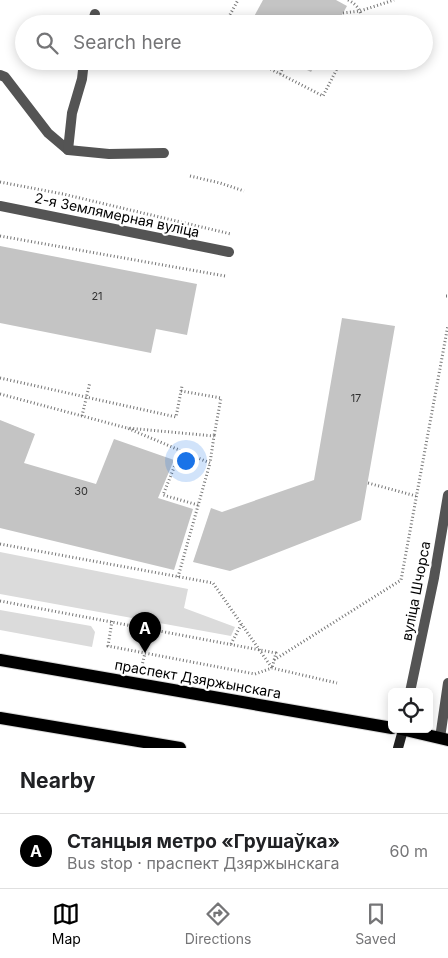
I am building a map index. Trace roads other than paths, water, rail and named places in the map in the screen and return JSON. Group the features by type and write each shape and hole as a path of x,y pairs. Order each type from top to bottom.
{"main road":[{"name":"праспект Дзяржынскага","path":"0,660 388,727"},
{"path":"0,718 180,748"},
{"path":"398,748 401,733"},
{"path":"414,733 442,742"}],"street":[{"path":"68,150 72,113 83,70"},
{"path":"0,75 5,77 48,133 68,150 109,154 164,153"},
{"name":"2-я Землямерная вуліца","path":"0,206 229,252"},
{"name":"вуліца Шчорса","path":"411,688 434,578 448,495"},
{"path":"442,742 448,683"}],"place":[{"name":"Станцыя метро «Грушаўка»","path":"145,653"}]}
